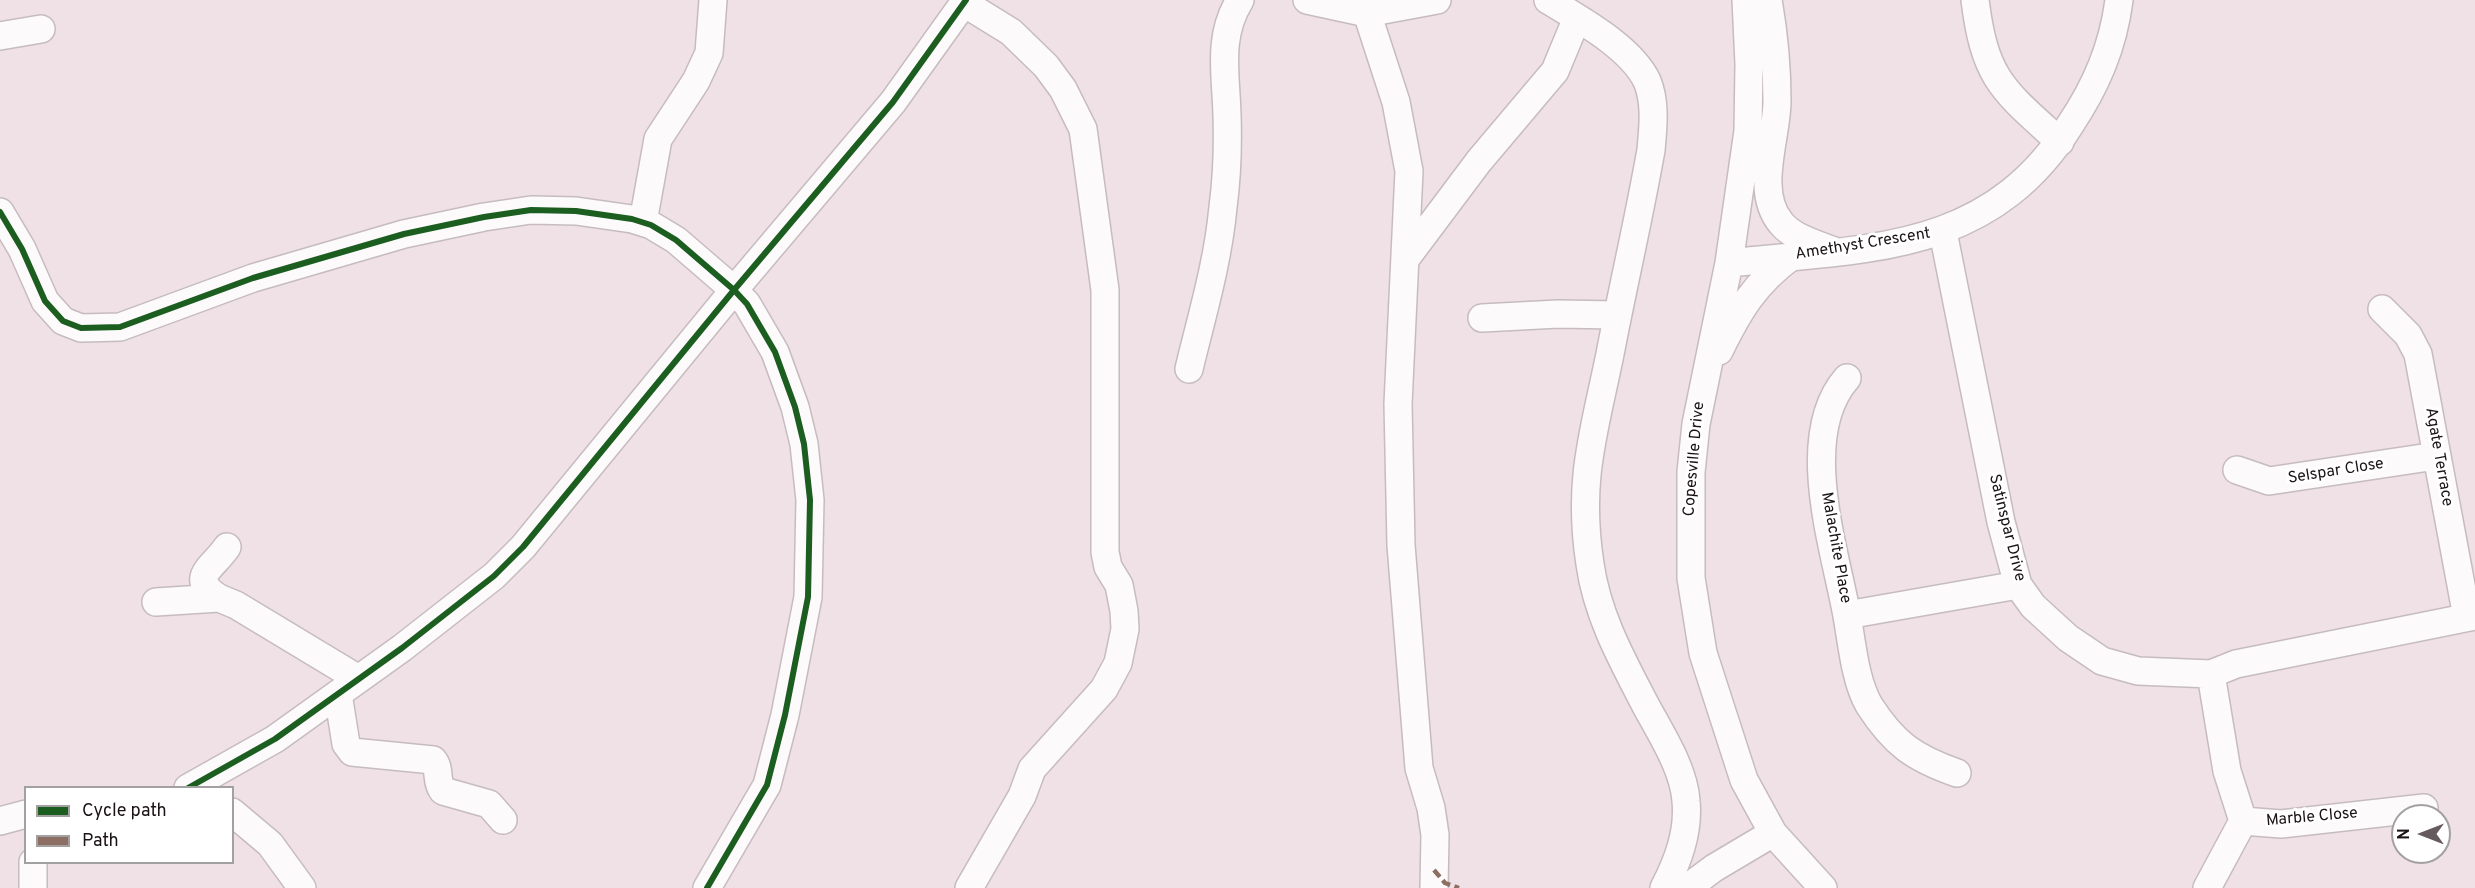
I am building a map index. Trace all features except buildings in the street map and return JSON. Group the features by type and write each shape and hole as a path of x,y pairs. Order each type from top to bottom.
{"street":[{"path":"643,222 658,139 696,81 709,53 713,0"},
{"path":"1189,369 1218,244 1227,152 1223,59 1227,26 1240,0"},
{"path":"1307,0 1366,13 1437,0"},
{"path":"1548,0 1577,18 1626,55 1642,73 1651,96 1654,125 1651,150 1586,461 1585,530 1595,595 1604,622 1662,734 1683,783 1686,801 1681,849 1664,888"},
{"name":"Copesville Drive","path":"1746,0 1749,64 1748,131 1729,263 1704,379 1691,472 1691,578 1703,653 1744,780 1773,833 1823,888"},
{"path":"1768,0 1777,104 1769,182 1770,200 1781,223 1789,231 1836,252"},
{"path":"1975,0 1979,33 1990,68 2010,96 2060,142"},
{"name":"Amethyst Crescent","path":"1729,263 1836,252 1919,239 1943,232 1977,217 2031,176 2060,142 2098,77 2110,47 2119,0"},
{"path":"199,785 275,739 402,648 494,576 523,547 734,290 893,102 965,1 1011,32 1046,66 1063,89 1083,129 1105,290 1106,552 1108,567 1119,585 1125,629 1118,663 1104,689 1032,769 1022,796 969,888"},
{"path":"1366,13 1385,64 1404,135 1409,171 1407,257 1398,404 1401,545 1419,768 1431,808 1435,835 1434,888"},
{"path":"1407,257 1479,161 1555,71 1577,18"},
{"path":"0,36 41,29"},
{"path":"0,212 22,249 45,301 54,314 71,324 92,329 120,327 253,278 448,223 531,210 576,211 643,222 676,240 734,290 752,312 775,351 795,407 804,444 810,500 808,597 785,716 767,785 706,888"},
{"name":"Satinspar Drive","path":"1943,232 2001,522 2018,585 2033,606 2067,638 2102,661 2138,671 2211,674 2236,664 2471,616"},
{"path":"1704,379 1742,306 1771,272 1792,256"},
{"name":"Agate Terrace","path":"2382,309 2408,335 2418,354 2436,456 2471,616"},
{"path":"1482,318 1558,314 1617,315"},
{"name":"Malachite Place","path":"1847,378 1831,402 1826,422 1822,464 1831,546 1847,615 1856,668 1868,703 1911,753 1923,761 1957,773"},
{"name":"Selspar Close","path":"2237,470 2269,481 2436,456"},
{"path":"227,547 203,577 203,584 208,591 236,605 348,686"},
{"name":"Malachite Place","path":"1847,615 2018,585"},
{"path":"156,602 219,598"},
{"name":"Marble Close","path":"2211,674 2227,771 2243,821 2281,824 2391,812"},
{"path":"348,686 346,744 352,752 433,760 437,765 439,785 443,791 489,804 496,808 503,820"},
{"path":"234,814 270,844 302,888"},
{"path":"2206,888 2243,821"},
{"path":"1687,888 1714,868 1773,833"},
{"path":"33,864 33,888"}],"marked path":[{"path":"1434,870 1445,883 1459,888"}],"cycle path":[{"path":"192,786 275,739 402,648 494,576 523,547 734,290 893,102 966,0"},
{"path":"0,212 22,249 45,301 63,321 81,328 120,327 253,278 404,234 484,217 531,210 576,211 632,219 651,225 676,240 734,290 747,304 775,352 795,407 804,444 810,500 808,597 785,715 767,785 707,888"}]}
